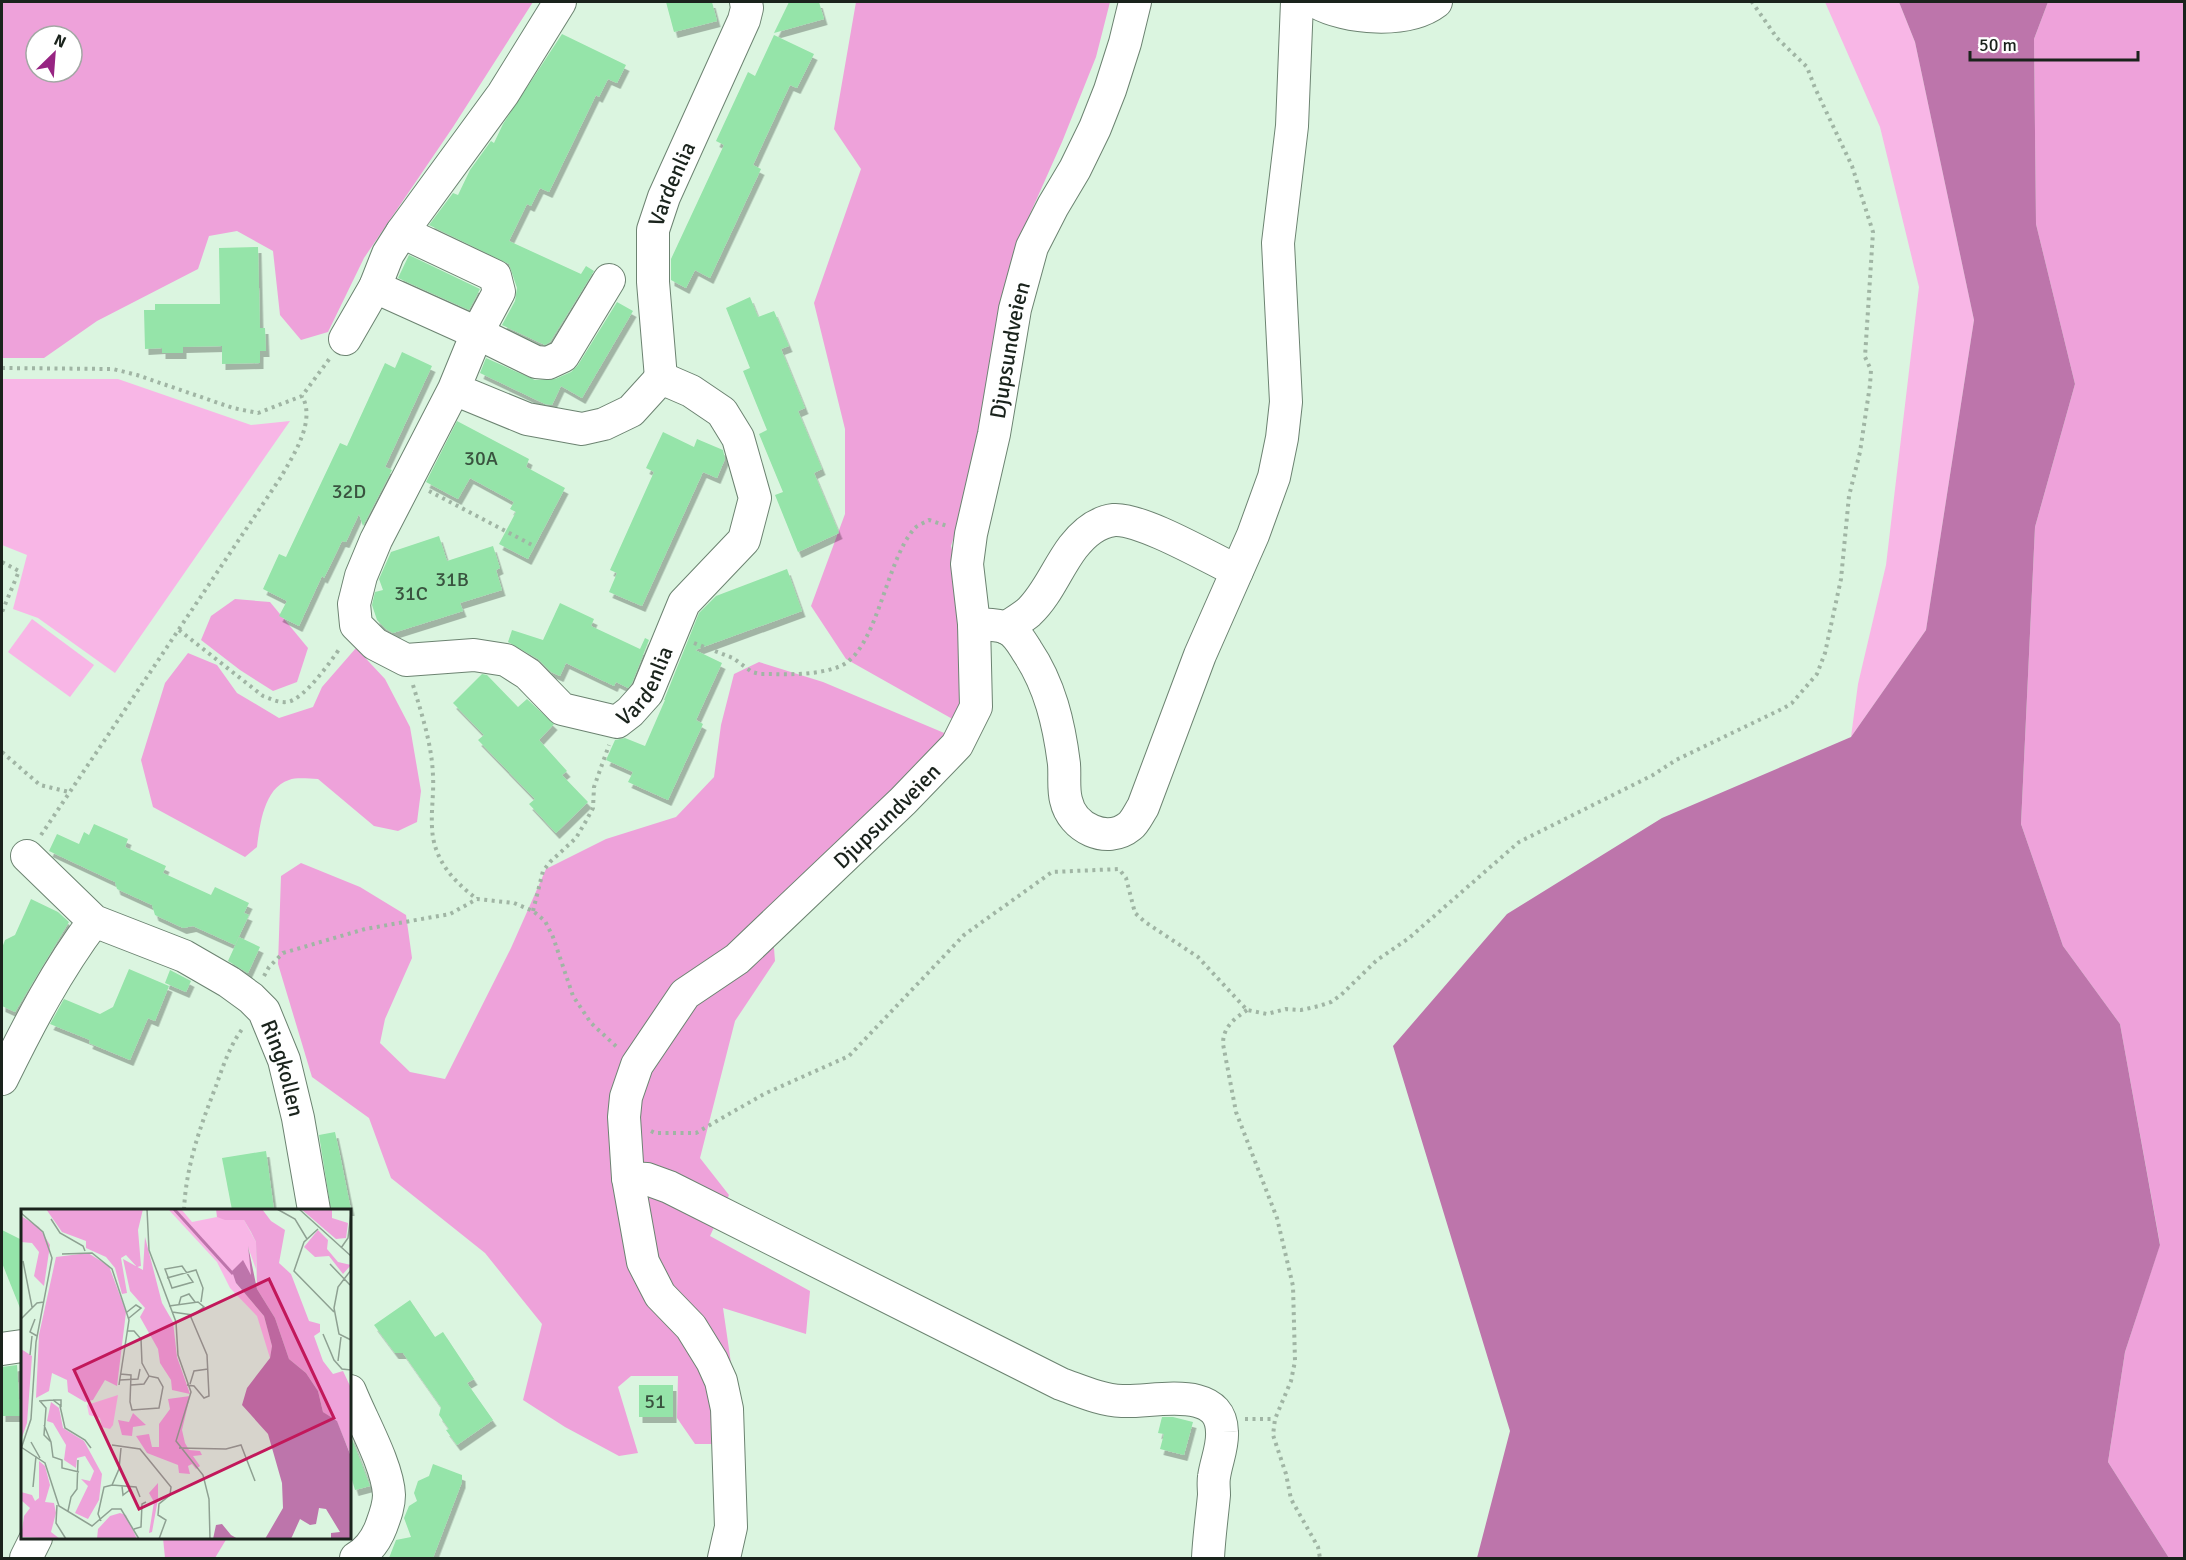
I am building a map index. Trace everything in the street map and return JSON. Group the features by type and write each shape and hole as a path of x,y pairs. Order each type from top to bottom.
{"street":[{"path":"345,339 375,287 388,254 402,232 504,94 560,2"},
{"name":"Vardenlia","path":"406,660 474,655 506,660 528,674 562,709 617,722 630,712 647,693 684,603 744,540 755,498 738,438 722,412 691,391 661,378 653,282 653,230 664,198 744,20 746,2"},
{"name":"Djupsundveien","path":"724,1558 731,1527 728,1409 721,1381 712,1361 691,1327 660,1295 643,1262 628,1178 624,1117 626,1097 637,1065 685,994 737,959 903,801 957,745 976,707 974,624 967,564 971,534 994,434 1022,279 1032,247 1095,128 1125,43 1135,2"},
{"path":"974,624 1006,628 1017,636 1034,662 1057,720 1064,765 1066,800 1071,815 1083,826 1098,833 1114,834 1131,825 1143,807 1200,655 1253,535 1274,477 1286,402 1278,243 1292,126 1297,2"},
{"path":"1316,2 1329,9 1361,16 1396,16 1436,2"},
{"path":"402,232 495,276 499,292 477,333 454,389 376,540 354,604 356,625 375,644 406,660"},
{"path":"375,287 536,362 548,363 562,356 609,280"},
{"path":"454,389 527,419 582,429 604,424 631,411 661,378"},
{"path":"1006,628 1029,612 1043,595 1073,547 1086,532 1101,523 1116,520 1142,525 1237,571"},
{"name":"Ringkollen","path":"27,856 94,921 184,956 229,982 258,1005 284,1060 298,1118 314,1209"},
{"path":"2,1079 35,1013 72,950 94,921"},
{"path":"628,1178 647,1179 669,1187 1061,1384 1098,1397 1120,1401 1196,1399 1208,1405 1216,1411 1221,1420 1222,1429 1213,1479 1208,1558"},
{"path":"351,1393 387,1478 389,1496 387,1511 378,1534 365,1553 356,1558"},
{"path":"26,1558 36,1539"}],"path":[{"path":"624,1117 655,1133 696,1133 764,1094 849,1056 964,935 1052,872 1119,869 1126,878 1135,912 1198,957 1248,1010 1267,1014 1286,1009 1301,1010 1331,1002 1377,960 1409,938 1519,842 1653,775 1676,759 1792,703 1817,674 1825,653 1841,579 1847,505 1860,452 1870,384 1870,370 1865,357 1873,232 1852,166 1807,67 1778,38 1752,2"},
{"path":"2,368 113,369 233,408 258,413 302,396 345,339"},
{"path":"27,856 281,477 297,447 307,419 306,402 302,396"},
{"path":"407,480 536,547"},
{"path":"672,633 733,658 752,672 760,674 812,673 838,667 847,663 857,653 870,631 896,557 915,528 929,520 971,534"},
{"path":"2,562 20,571 2,612"},
{"path":"179,630 263,696 287,702 301,693 329,663 356,625"},
{"path":"406,660 427,733 433,776 432,829 436,848 446,871 457,885 477,899 514,903 533,911 545,921 553,937 573,996 591,1023 637,1065"},
{"path":"533,911 543,871 576,838 593,808 594,787 617,722"},
{"path":"2,752 40,785 69,792"},
{"path":"184,1209 190,1158 231,1047 258,1005 268,968 282,953 366,929 450,914 477,899"},
{"path":"1248,1010 1234,1019 1226,1029 1223,1044 1236,1112 1277,1218 1293,1286 1295,1361 1291,1381 1275,1419 1273,1435 1286,1474 1291,1499 1318,1547 1320,1558"}],"shaded area":[{"path":"2,2 533,2 453,127 364,258 328,332 301,340 280,315 273,251 237,231 209,236 198,269 97,321 44,358 2,358"},
{"path":"856,2 1110,2 1096,57 1022,232 983,443 951,546 974,634 979,676 956,721 846,659 811,606 845,514 845,429 814,303 861,169 834,129"},
{"path":"1825,2 1899,2 1915,42 1974,320 1926,630 1851,737 1858,684 1886,565 1919,287 1880,127"},
{"path":"1899,2 2048,2 2034,39 2036,224 2075,384 2035,527 2021,824 2063,946 2120,1024 2160,1245 2125,1352 2108,1462 2169,1558 1477,1558 1510,1431 1393,1046 1507,914 1662,818 1851,737 1926,630 1974,320 1915,42"},
{"path":"2048,2 2184,2 2184,1558 2169,1558 2108,1462 2125,1352 2160,1244 2120,1024 2063,946 2021,824 2035,527 2075,384 2036,224 2034,39"},
{"path":"2,379 118,379 251,425 290,421 115,673 38,618 13,609 27,555 2,545"},
{"path":"235,599 270,602 308,648 297,682 273,691 240,670 201,640 211,616"},
{"path":"32,619 94,665 70,697 8,652"},
{"path":"356,648 385,679 410,727 421,791 417,822 398,831 374,826 318,779 292,779 281,784 269,799 262,818 257,847 245,857 153,807 141,760 165,683 188,653 217,665 237,693 279,718 313,707 322,687"},
{"path":"759,662 823,682 949,735 773,936 775,961 735,1021 700,1158 729,1195 710,1236 810,1291 806,1334 723,1308 741,1432 719,1444 695,1444 677,1418 678,1376 631,1376 618,1387 638,1453 619,1456 565,1427 523,1400 542,1324 485,1253 391,1178 369,1118 312,1077 278,964 281,876 301,863 360,887 406,915 412,958 385,1019 380,1043 410,1072 445,1079 511,948 546,869 606,839 676,817 714,777 721,725 734,674"},
{"path":"163,1539 226,1539 215,1558 165,1558"}],"building":[{"path":"666,2 712,2 717,21 674,32"},
{"path":"789,2 819,2 824,19 774,33"},
{"path":"562,34 626,65 617,83 608,79 599,97 596,95 549,192 540,188 531,206 527,204 509,241 581,274 586,266 594,271 550,342 545,345 502,325 515,301 517,288 509,264 429,225 453,193 458,195 470,170 491,141 494,143 503,124"},
{"path":"774,35 814,54 797,88 790,85 753,165 761,169 710,278 695,270 686,288 671,280 671,259 724,145 716,141 748,72 755,76"},
{"path":"258,247 260,328 265,328 266,351 260,351 260,363 222,364 222,346 183,347 183,353 162,353 162,348 145,349 144,310 155,310 155,304 220,304 219,248"},
{"path":"409,255 480,289 469,310 398,278"},
{"path":"750,297 758,317 774,311 789,346 781,349 805,408 798,411 822,469 814,473 839,533 798,552 775,495 783,492 759,434 767,430 743,371 750,368 726,308"},
{"path":"617,302 633,311 582,398 561,386 552,405 545,404 480,373 486,358 535,380 555,379 571,372 578,365"},
{"path":"402,352 432,366 385,467 392,470 363,526 359,514 346,542 342,541 324,578 322,576 299,626 279,616 287,601 263,589 279,554 286,557 340,443 347,446 385,363 395,368"},
{"path":"457,421 529,459 526,467 565,488 528,559 499,544 516,512 510,509 514,502 470,478 458,499 426,482"},
{"path":"663,432 694,447 697,439 723,450 725,459 717,478 703,472 642,606 609,592 617,573 610,570 654,472 646,468"},
{"path":"439,536 447,561 493,546 500,568 496,570 502,590 460,603 463,611 393,633 377,620 372,605 375,592 383,590 379,579 391,552"},
{"path":"787,569 802,611 695,650 722,663 696,720 703,724 668,800 628,782 633,772 606,760 615,740 625,738 645,746 699,613 716,596"},
{"path":"560,603 594,619 591,626 640,649 645,638 649,640 628,688 616,682 614,686 566,663 560,676 551,672 538,659 508,642 512,630 543,640"},
{"path":"482,674 487,675 518,707 527,699 554,724 539,740 567,771 562,775 588,802 556,833 529,804 535,799 478,740 484,735 453,703"},
{"path":"94,824 128,839 125,847 166,866 163,873 211,895 215,887 249,903 244,913 249,915 235,945 193,926 183,928 155,915 152,905 117,889 115,882 49,851 57,834 79,844 84,832 89,835"},
{"path":"31,899 58,912 69,922 15,1012 2,1006 2,948 5,940 15,935"},
{"path":"239,937 260,947 248,973 228,961"},
{"path":"129,969 169,986 155,1021 148,1018 130,1060 89,1043 90,1040 50,1024 64,999 100,1014 113,1007"},
{"path":"170,970 191,981 186,992 165,983"},
{"path":"335,1132 351,1209 331,1209 319,1135"},
{"path":"266,1151 274,1209 232,1209 222,1158"},
{"path":"2,1230 21,1240 21,1310 2,1263"},
{"path":"410,1300 435,1337 443,1332 474,1379 467,1383 493,1420 457,1445 439,1415 441,1407 403,1353 395,1353 374,1325"},
{"path":"17,1365 20,1416 2,1416 2,1367"},
{"path":"639,1385 673,1385 673,1417 639,1417"},
{"path":"1162,1417 1193,1422 1184,1455 1160,1449 1164,1434 1158,1433"},
{"path":"351,1437 370,1486 355,1490 351,1476"},
{"path":"433,1464 462,1475 462,1482 433,1558 389,1558 396,1540 411,1537 404,1518 409,1506 417,1501 414,1493 418,1481 429,1476"}]}
